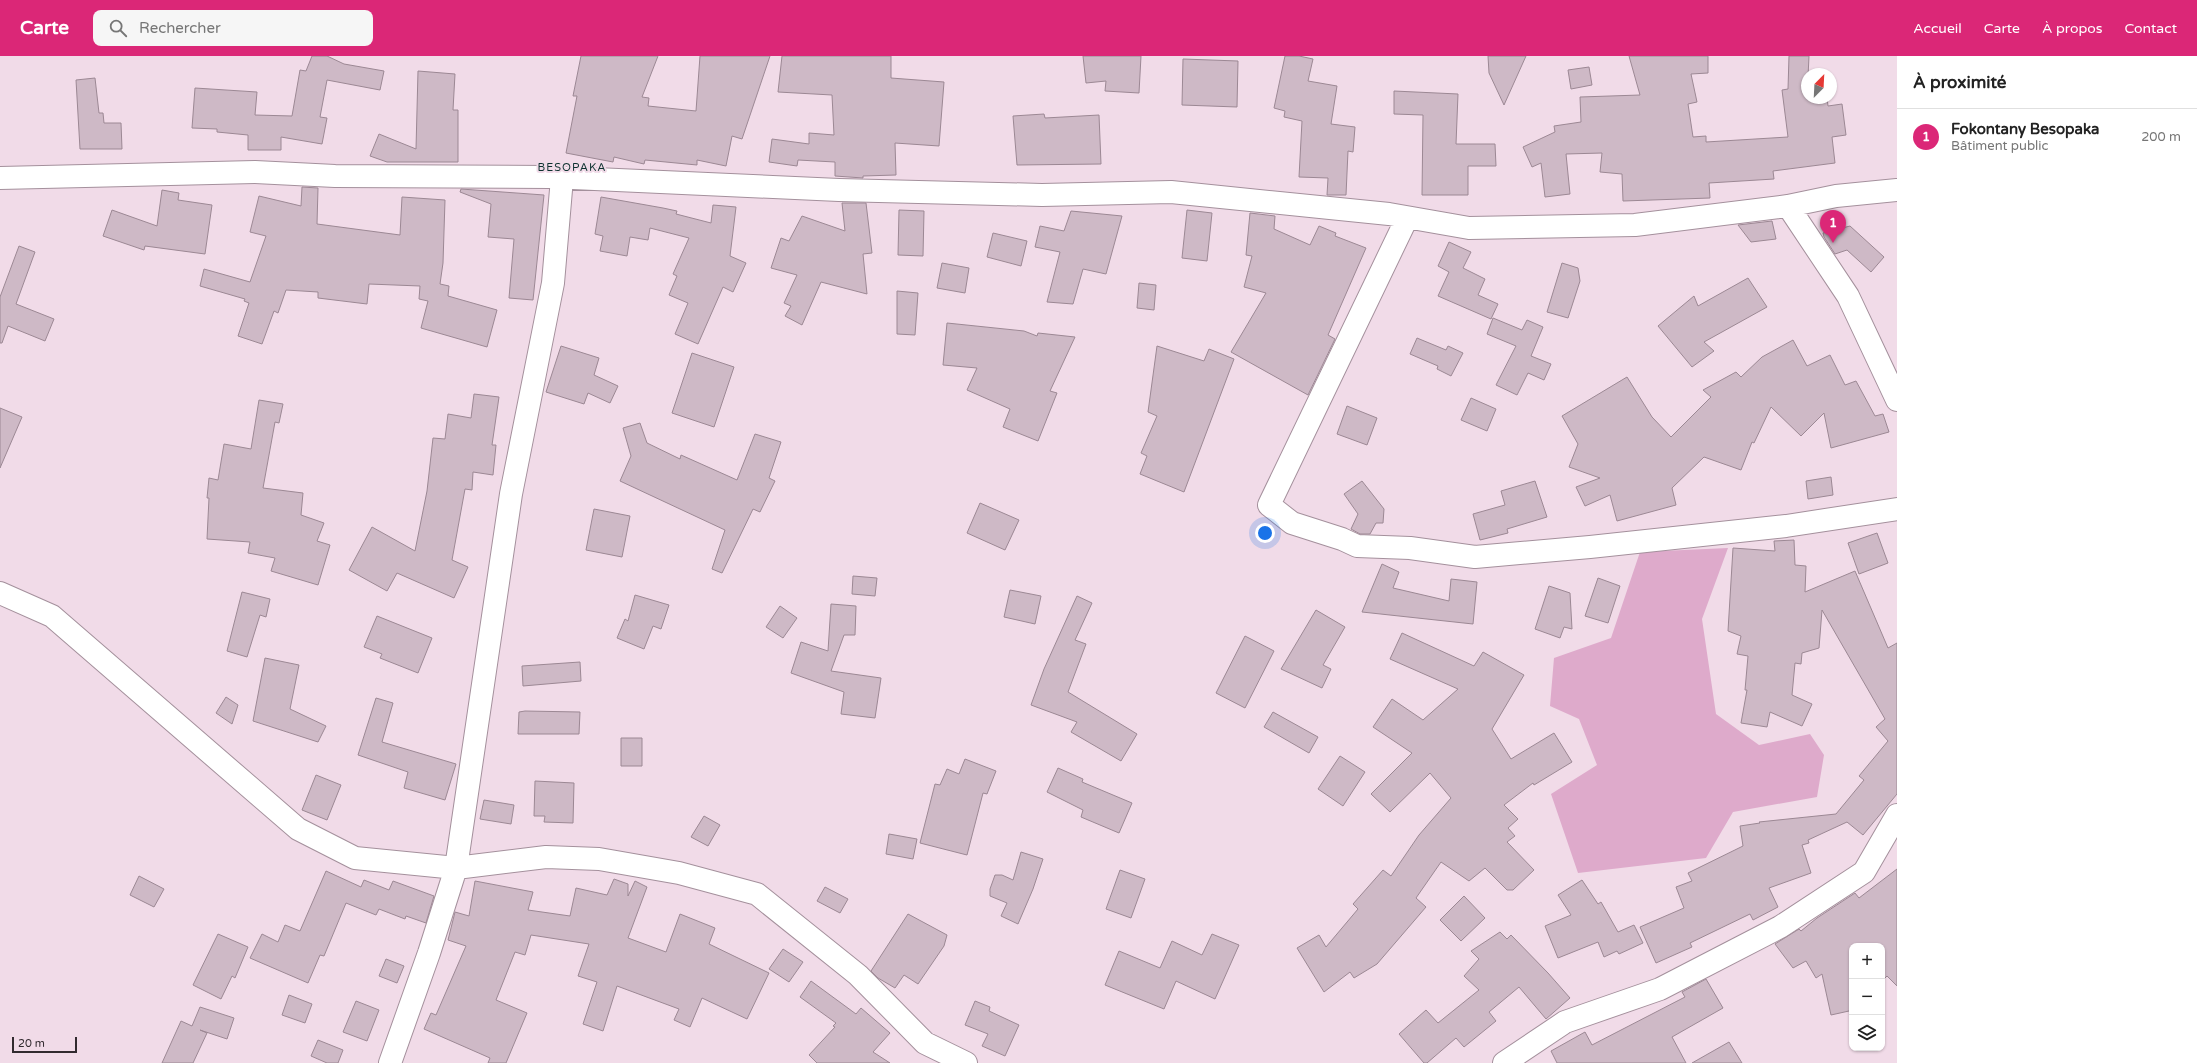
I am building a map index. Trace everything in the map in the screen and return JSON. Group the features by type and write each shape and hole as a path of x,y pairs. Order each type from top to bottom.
{"street":[{"path":"0,178 256,172 335,176 562,178 839,190 995,194 1171,192 1305,204 1389,214 1469,228 1635,225 1788,206 1836,196 1897,190"},
{"path":"390,1063 429,953 456,868 510,494 553,283 562,178"},
{"path":"1788,206 1848,296 1897,400"},
{"path":"1407,218 1269,504 1292,523 1342,539 1357,546 1410,548 1474,557 1590,548 1771,527 1897,509"},
{"path":"0,593 52,616 298,829 355,858 456,868 546,857 599,859 679,873 757,894 858,975 925,1043 966,1063"},
{"path":"1504,1063 1564,1022 1660,989 1780,927 1864,872 1897,815"}],"shaded area":[{"path":"1728,548 1702,619 1716,714 1759,745 1810,734 1824,755 1817,797 1733,812 1706,858 1578,873 1551,794 1597,765 1579,719 1550,706 1554,658 1611,638 1640,552"}],"building":[{"path":"312,56 327,56 344,64 384,71 380,90 327,80 320,117 327,118 322,144 281,137 281,150 248,150 248,135 217,132 217,129 192,128 195,88 257,92 255,115 292,116 300,70 306,71"},
{"path":"581,56 658,56 642,97 649,98 648,106 696,111 700,56 770,56 742,139 732,136 726,166 697,160 697,165 645,160 644,164 614,157 613,162 566,153 577,96 573,96"},
{"path":"782,56 891,56 891,78 944,82 939,146 895,143 896,175 863,176 863,178 835,176 835,162 798,160 797,166 769,162 772,139 809,144 809,133 834,135 832,95 778,92"},
{"path":"1083,56 1141,56 1139,93 1105,91 1106,81 1086,83"},
{"path":"1285,56 1299,56 1313,59 1308,81 1337,86 1331,124 1355,127 1353,152 1348,151 1346,195 1327,195 1328,178 1299,177 1302,121 1284,117 1285,111 1274,108"},
{"path":"1488,56 1526,56 1504,105 1489,73"},
{"path":"1629,56 1708,56 1708,73 1691,74 1697,102 1688,104 1693,137 1706,136 1706,142 1788,137 1782,90 1788,89 1789,56 1809,56 1808,68 1801,68 1801,104 1828,104 1828,106 1842,104 1846,135 1832,137 1835,163 1773,171 1774,179 1709,183 1710,198 1623,201 1622,174 1600,172 1602,153 1566,154 1570,194 1545,197 1541,163 1532,167 1523,147 1555,132 1554,126 1581,122 1580,97 1640,95"},
{"path":"1183,59 1238,61 1237,107 1182,105"},
{"path":"1589,67 1592,85 1571,89 1568,70"},
{"path":"418,71 455,74 453,110 458,110 458,162 387,162 370,156 379,134 416,149"},
{"path":"95,78 99,113 103,113 104,123 121,123 122,149 80,149 76,80"},
{"path":"1394,91 1458,94 1456,144 1495,144 1496,166 1468,166 1468,195 1422,195 1423,115 1394,114"},
{"path":"1044,114 1045,118 1099,115 1101,164 1017,165 1013,116"},
{"path":"302,187 318,188 317,224 400,235 402,197 445,200 443,263 440,284 449,286 448,296 497,310 487,347 421,328 428,301 419,299 420,286 369,284 367,304 318,298 318,292 286,290 278,313 274,311 262,344 238,336 249,303 244,301 245,299 200,286 204,269 250,282 266,236 250,232 259,196 301,206"},
{"path":"461,189 544,195 533,300 509,298 514,239 488,237 491,204 460,192"},
{"path":"162,190 179,193 178,200 212,205 205,254 145,246 144,250 103,236 112,210 157,226"},
{"path":"601,197 677,211 676,214 711,223 713,205 736,207 730,256 746,263 733,292 723,287 698,344 675,334 688,303 669,295 677,276 673,274 689,238 650,228 648,240 630,237 627,256 600,251 603,236 595,234"},
{"path":"842,203 866,203 872,253 863,254 867,294 821,282 802,325 785,316 791,306 784,303 797,275 771,268 781,238 789,241 802,216 845,231"},
{"path":"899,210 924,211 923,256 898,255"},
{"path":"1187,210 1212,213 1207,261 1182,258"},
{"path":"1071,211 1122,216 1106,274 1083,269 1073,304 1047,302 1060,252 1035,247 1040,226 1064,231"},
{"path":"1250,213 1275,216 1274,229 1310,245 1319,226 1336,233 1335,236 1366,248 1328,335 1335,339 1308,395 1231,352 1266,293 1244,287 1252,256 1246,255"},
{"path":"1772,221 1776,239 1751,242 1738,225"},
{"path":"1850,226 1884,257 1871,272 1847,250 1835,254 1824,237 1823,233"},
{"path":"993,233 1027,241 1021,266 987,257"},
{"path":"1449,242 1471,252 1463,268 1485,279 1478,295 1498,304 1491,319 1438,296 1449,272 1438,266"},
{"path":"19,246 35,252 16,304 54,319 45,341 8,326 2,343 0,343 0,297"},
{"path":"942,263 969,268 965,293 937,288"},
{"path":"1562,263 1578,268 1580,281 1568,318 1547,312"},
{"path":"1748,278 1767,307 1704,342 1714,351 1692,367 1658,326 1694,296 1698,306"},
{"path":"1139,283 1156,285 1154,310 1137,308"},
{"path":"897,291 918,293 915,335 897,334"},
{"path":"1493,318 1522,330 1527,320 1543,327 1531,356 1551,364 1544,380 1528,373 1517,395 1496,385 1516,346 1487,334"},
{"path":"947,323 1024,331 1037,336 1038,333 1075,337 1050,391 1057,393 1038,441 1003,427 1010,409 967,390 977,368 943,365"},
{"path":"1417,338 1446,350 1448,346 1463,353 1451,376 1437,369 1438,366 1410,354"},
{"path":"1793,340 1807,366 1830,355 1845,385 1856,381 1875,416 1883,414 1889,432 1831,448 1824,413 1801,436 1771,407 1754,443 1752,442 1741,470 1704,457 1672,488 1676,505 1617,521 1610,495 1585,506 1576,487 1600,478 1569,467 1578,444 1562,416 1627,377 1652,417 1671,437 1711,397 1703,390 1736,372 1741,377 1762,357"},
{"path":"561,346 599,358 594,375 618,386 610,403 588,393 584,404 546,392"},
{"path":"1157,346 1204,361 1209,349 1234,359 1184,492 1140,474 1147,456 1141,453 1157,416 1148,412"},
{"path":"692,353 734,367 714,427 672,413"},
{"path":"474,394 499,397 492,445 496,445 493,475 473,472 472,490 465,489 452,560 468,567 454,598 397,573 387,591 349,570 372,527 415,551 427,491 433,438 445,439 448,414 471,418"},
{"path":"1471,398 1496,409 1487,431 1461,420"},
{"path":"259,400 283,404 279,423 275,422 263,488 303,493 301,515 324,523 317,541 330,545 318,585 271,571 275,558 248,553 250,542 207,539 209,498 207,498 209,478 218,480 224,444 251,449"},
{"path":"1347,406 1377,418 1367,445 1337,434"},
{"path":"0,408 22,417 0,468"},
{"path":"640,423 647,443 680,459 681,455 737,480 755,434 781,442 769,478 775,481 760,512 753,509 722,573 712,569 725,530 620,481 631,456 623,428"},
{"path":"1831,477 1833,495 1808,499 1806,481"},
{"path":"1362,481 1384,509 1383,523 1376,523 1370,534 1360,534 1351,529 1358,514 1344,494"},
{"path":"1535,481 1547,517 1507,529 1508,533 1480,540 1473,514 1505,505 1501,491"},
{"path":"980,503 1019,520 1005,550 967,533"},
{"path":"594,509 630,516 622,557 586,550"},
{"path":"1877,533 1888,563 1859,574 1848,543"},
{"path":"1794,540 1795,565 1806,566 1805,592 1855,571 1888,648 1897,643 1897,794 1863,835 1847,822 1808,840 1809,843 1802,845 1811,873 1769,888 1778,907 1753,920 1750,914 1690,943 1692,947 1656,963 1640,927 1684,908 1676,887 1692,881 1688,873 1743,846 1740,826 1760,823 1759,822 1836,814 1864,780 1859,776 1888,741 1876,727 1885,719 1822,610 1819,648 1802,653 1801,664 1795,663 1792,695 1812,704 1802,726 1770,712 1767,727 1741,723 1747,690 1745,690 1748,656 1737,654 1741,636 1728,631 1733,548 1775,551 1774,541"},
{"path":"1382,564 1399,572 1393,588 1449,601 1451,579 1477,582 1473,624 1362,612"},
{"path":"853,576 877,578 875,596 852,594"},
{"path":"1598,578 1620,586 1608,623 1585,616"},
{"path":"1549,586 1570,593 1572,629 1564,627 1560,638 1535,629"},
{"path":"1010,590 1041,596 1035,624 1004,617"},
{"path":"242,592 270,599 266,617 260,615 247,657 227,651"},
{"path":"635,595 669,605 661,629 653,626 644,649 617,638 625,619 628,621"},
{"path":"1077,596 1092,603 1075,640 1086,644 1068,692 1137,734 1121,761 1071,732 1077,722 1031,705 1044,669"},
{"path":"831,604 856,606 855,635 844,635 831,671 881,678 875,718 841,714 844,692 791,673 801,642 828,651"},
{"path":"780,606 797,618 783,638 766,627"},
{"path":"1316,610 1345,627 1323,665 1331,669 1322,688 1281,669"},
{"path":"377,616 432,638 418,673 380,658 382,654 364,647"},
{"path":"1402,633 1474,666 1483,652 1524,675 1492,729 1511,759 1554,733 1572,762 1534,785 1533,783 1504,805 1518,819 1508,828 1515,836 1507,842 1534,870 1513,890 1507,890 1485,868 1469,881 1441,862 1416,898 1426,907 1377,964 1354,978 1350,972 1324,992 1297,948 1319,935 1326,947 1358,909 1353,904 1383,870 1391,876 1419,835 1451,798 1430,773 1390,812 1371,794 1412,753 1373,727 1392,699 1423,720 1458,689 1390,659"},
{"path":"1245,636 1274,651 1245,708 1216,693"},
{"path":"265,658 299,665 290,709 326,726 318,742 253,721"},
{"path":"580,662 581,681 523,686 522,666"},
{"path":"226,697 238,705 232,724 216,713"},
{"path":"376,698 393,703 382,742 456,764 445,800 404,788 408,772 358,755"},
{"path":"519,712 580,712 579,734 518,734"},
{"path":"1273,712 1318,737 1309,753 1264,727"},
{"path":"621,738 642,738 642,766 621,766"},
{"path":"1340,756 1365,772 1343,806 1318,789"},
{"path":"965,759 996,771 987,794 983,793 967,855 920,843 935,784 940,785 947,769 959,774"},
{"path":"1058,768 1083,779 1082,782 1132,803 1119,833 1081,817 1083,810 1047,792"},
{"path":"316,775 341,785 327,820 302,810"},
{"path":"535,781 574,783 573,823 544,822 545,816 534,816"},
{"path":"484,800 514,805 511,824 480,819"},
{"path":"704,816 720,825 708,846 691,837"},
{"path":"889,834 917,839 913,859 886,854"},
{"path":"1021,852 1043,859 1033,889 1018,924 1001,916 1007,903 990,896 990,889 995,875 1002,875 1013,880"},
{"path":"1897,869 1897,986 1887,976 1885,978 1885,943 1849,943 1849,1011 1831,1015 1822,974 1816,978 1806,961 1793,968 1775,944 1799,929 1801,931 1817,918 1855,893 1859,898"},
{"path":"1120,870 1145,879 1131,918 1106,909"},
{"path":"326,871 361,887 364,880 389,890 393,881 434,896 426,923 406,916 405,919 379,909 376,915 346,903 324,956 320,955 308,983 250,958 262,934 278,942 285,925 300,931"},
{"path":"139,876 164,889 154,907 130,895"},
{"path":"614,879 628,884 628,896 635,881 647,887 628,938 666,952 680,914 715,928 709,944 769,973 747,1019 702,998 690,1027 674,1020 679,1009 617,986 603,1031 583,1024 597,982 578,976 589,944 531,935 525,955 515,952 496,1000 527,1013 506,1063 488,1063 490,1058 424,1029 431,1013 436,1015 466,946 448,940 455,912 469,916 475,881 533,892 528,910 570,916 576,888 607,895"},
{"path":"1582,880 1598,904 1601,902 1618,932 1634,925 1643,943 1619,954 1617,951 1604,957 1598,942 1558,958 1545,926 1571,915 1558,895"},
{"path":"825,887 848,899 840,913 817,901"},
{"path":"1464,896 1485,918 1461,941 1440,920"},
{"path":"908,914 947,935 944,946 918,984 904,975 895,988 878,978 871,971"},
{"path":"1500,932 1507,939 1511,935 1570,998 1546,1019 1519,987 1489,1012 1496,1021 1464,1047 1456,1038 1427,1063 1424,1063 1399,1034 1426,1010 1438,1023 1479,990 1464,976 1479,959 1471,951"},
{"path":"218,934 248,947 235,978 232,976 221,999 193,985"},
{"path":"1212,934 1239,945 1215,999 1176,981 1164,1009 1105,985 1119,951 1160,968 1172,941 1202,955"},
{"path":"783,949 803,962 789,982 769,969"},
{"path":"386,959 404,966 397,983 379,976"},
{"path":"1706,979 1723,1008 1672,1037 1686,1063 1557,1063 1551,1051 1585,1032 1592,1045 1685,997 1682,992"},
{"path":"811,981 856,1014 861,1008 890,1033 873,1052 890,1063 817,1063 809,1055 835,1027 833,1026 836,1023 800,997"},
{"path":"289,995 312,1004 305,1023 282,1015"},
{"path":"356,1001 379,1010 367,1041 343,1032"},
{"path":"975,1001 990,1007 989,1011 1019,1025 1005,1056 982,1046 988,1034 965,1025"},
{"path":"200,1007 234,1018 227,1039 200,1030 207,1033 193,1063 162,1063 181,1021 192,1026"},
{"path":"318,1040 343,1050 338,1063 327,1063 311,1056"},
{"path":"1729,1042 1742,1063 1692,1063"}],"place":[{"name":"Fokontany Besopaka","path":"1833,243"}],"district":[{"name":"BESOPAKA","path":"572,167"}]}
